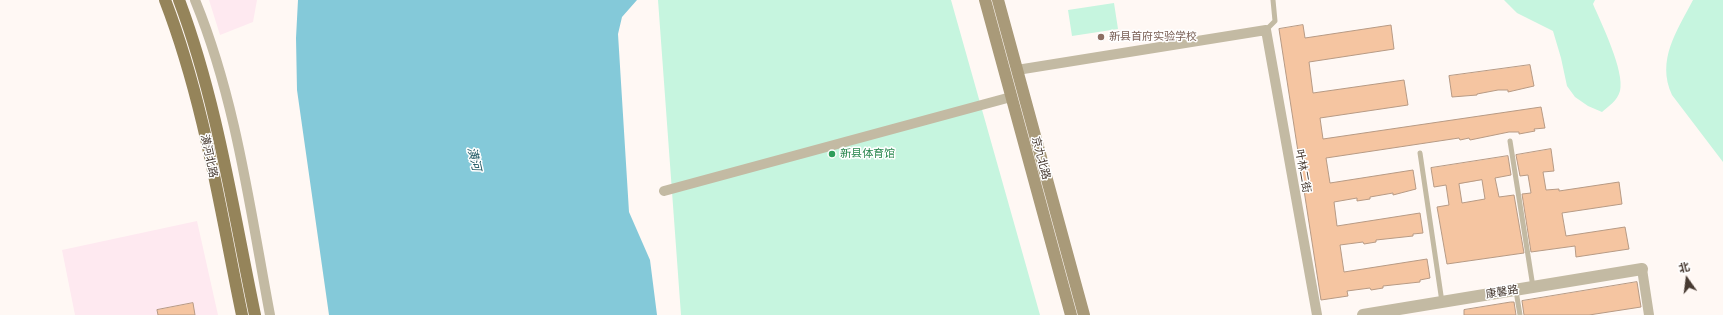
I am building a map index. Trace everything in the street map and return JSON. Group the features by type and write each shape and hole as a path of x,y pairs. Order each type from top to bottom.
{"main road":[{"name":"潢河北路","path":"165,0 179,35 195,91 242,315"},
{"name":"潢河北路","path":"179,0 208,88 255,315"},
{"name":"京九北路","path":"985,0 1071,315"},
{"name":"京九北路","path":"998,0 1084,315"}],"street":[{"path":"195,0 211,46 233,122 270,315"},
{"path":"1017,70 1266,30"},
{"name":"叶林二街","path":"1266,30 1317,315"},
{"path":"664,191 1011,97"},
{"path":"1642,269 1649,315"},
{"name":"康馨路","path":"1363,315 1397,312 1442,302 1642,269"}],"lane":[{"path":"1266,30 1275,21 1273,0"},
{"path":"1510,141 1533,287"},
{"path":"1420,153 1442,302"},
{"path":"1516,290 1520,315"}],"shaded area":[{"path":"209,0 257,0 253,22 220,35"},
{"path":"197,221 218,315 75,315 62,250"}],"green space":[{"name":"新县体育馆","path":"658,0 951,0 1040,315 681,315"},
{"path":"1504,0 1595,0 1593,4 1616,60 1619,72 1621,82 1620,91 1617,98 1602,112 1588,106 1575,97 1567,86 1553,31 1517,13"},
{"path":"1693,0 1723,0 1723,162 1672,95 1668,82 1666,70 1670,46"},
{"path":"1114,3 1118,29 1072,36 1068,10"}],"water":[{"name":"潢河","path":"298,0 637,0 622,17 618,34 629,212 650,260 657,315 329,315 297,90 296,38"}],"building":[{"path":"1303,25 1305,38 1391,25 1394,49 1309,62 1313,93 1404,80 1408,105 1320,118 1323,139 1541,107 1545,128 1534,129 1535,131 1519,134 1519,132 1509,132 1470,140 1469,138 1460,140 1459,138 1326,158 1330,183 1413,170 1416,189 1393,195 1393,193 1370,197 1370,199 1357,201 1357,198 1334,202 1337,226 1420,213 1423,233 1413,234 1413,236 1376,240 1376,242 1364,244 1363,242 1340,245 1344,272 1427,259 1430,278 1420,280 1420,282 1383,286 1383,288 1371,290 1370,288 1347,291 1348,296 1321,300 1279,29"},
{"path":"1530,65 1534,86 1508,92 1508,90 1498,90 1477,95 1452,97 1449,76"},
{"path":"1551,149 1554,171 1543,172 1546,190 1559,189 1559,191 1619,182 1622,204 1562,213 1566,236 1625,227 1629,249 1576,257 1575,246 1531,252 1522,194 1531,193 1528,175 1520,176 1516,155"},
{"path":"1508,156 1511,175 1495,178 1499,197 1514,195 1524,253 1447,264 1437,207 1449,205 1446,185 1434,187 1431,168","holes":["1482,180 1485,199 1462,203 1459,184"]},
{"path":"1637,282 1641,307 1589,315 1524,315 1522,301"},
{"path":"1514,302 1516,315 1464,315 1464,310"},
{"path":"193,303 195,315 158,315 157,310"}],"place":[{"name":"新县首府实验学校","path":"1101,37"},
{"name":"新县体育馆","path":"832,154"}]}
